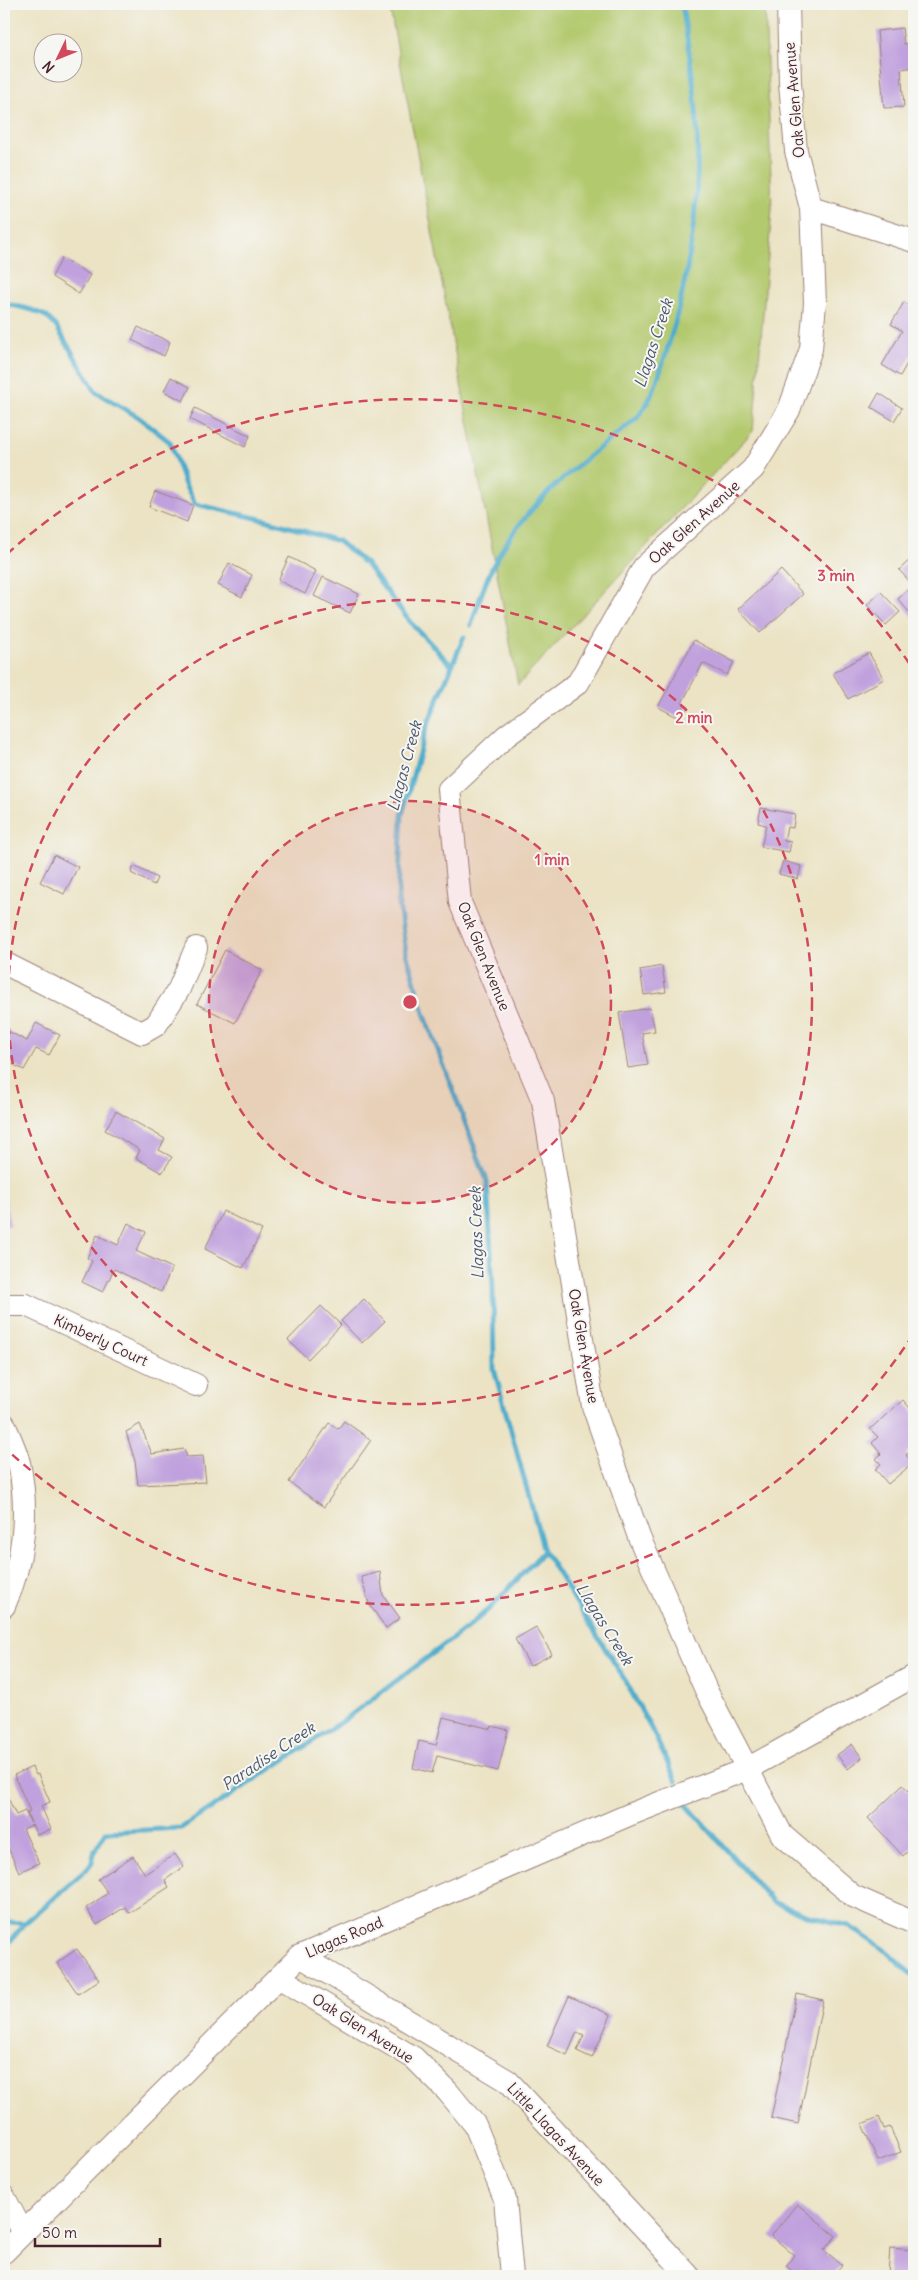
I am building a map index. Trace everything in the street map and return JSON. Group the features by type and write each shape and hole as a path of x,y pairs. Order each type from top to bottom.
{"street":[{"name":"Oak Glen Avenue","path":"747,1770 706,1690 639,1538 593,1406 544,1101 460,902 449,789 506,736 578,683 644,567 753,469 789,410 811,348 815,303 811,208 796,151 790,83 788,4"},
{"path":"811,208 914,241"},
{"path":"4,963 142,1033 156,1025 174,996 196,948"},
{"name":"Kimberly Court","path":"4,1305 26,1305 196,1385"},
{"path":"4,1424 18,1462 24,1505 20,1560 4,1606"},
{"name":"Llagas Road","path":"4,2252 300,1956 631,1814 747,1770 914,1676"},
{"path":"747,1770 782,1835 853,1896 914,1923"},
{"name":"Little Llagas Avenue","path":"300,1956 508,2081 689,2276"},
{"name":"Oak Glen Avenue","path":"280,1978 414,2058 448,2092 475,2125 505,2199 512,2276"},
{"path":"4,2197 23,2233"}],"green space":[{"path":"389,4 765,4 772,209 753,431 518,685"}],"building":[{"path":"902,28 904,44 914,43 914,67 901,69 904,107 884,108 877,31"},
{"path":"62,258 90,275 79,294 52,277"},
{"path":"904,302 914,308 914,351 900,376 882,365 902,331 891,324"},
{"path":"138,327 170,342 164,356 132,340"},
{"path":"171,377 190,387 183,401 164,391"},
{"path":"879,393 902,408 894,421 871,407"},
{"path":"195,408 250,436 245,447 190,419"},
{"path":"155,491 193,505 187,522 149,507"},
{"path":"289,557 316,571 305,594 278,580"},
{"path":"913,557 914,618 898,599 913,585 899,570"},
{"path":"229,563 252,575 242,597 218,585"},
{"path":"781,570 803,594 760,633 738,609"},
{"path":"323,577 359,594 350,613 314,596"},
{"path":"881,592 900,612 886,625 867,605"},
{"path":"694,640 734,662 727,675 703,663 682,703 688,707 681,719 658,707"},
{"path":"869,653 884,679 848,699 833,673"},
{"path":"761,808 795,814 793,828 787,827 784,841 791,842 789,852 761,847 766,825 758,823"},
{"path":"54,855 78,867 64,894 40,882"},
{"path":"783,861 801,866 798,879 779,874"},
{"path":"134,866 157,878 154,885 131,873"},
{"path":"225,950 262,970 235,1023 197,1004"},
{"path":"662,966 666,992 644,995 640,970"},
{"path":"650,1008 655,1031 642,1033 648,1065 628,1068 619,1013"},
{"path":"36,1023 60,1035 49,1055 36,1049 24,1070 4,1060 4,1029 27,1041"},
{"path":"116,1111 165,1139 159,1150 172,1157 162,1173 136,1158 140,1150 105,1130"},
{"path":"4,1190 10,1225 4,1226"},
{"path":"223,1211 262,1230 243,1268 205,1249"},
{"path":"128,1223 146,1232 136,1251 172,1268 161,1292 114,1269 103,1292 82,1282 92,1261 87,1258 97,1235 118,1245"},
{"path":"364,1299 385,1321 362,1343 341,1321"},
{"path":"321,1306 341,1325 308,1359 288,1340"},
{"path":"903,1400 914,1413 914,1448 906,1455 913,1463 888,1484 875,1469 881,1464 876,1459 881,1454 872,1443 878,1437 870,1429"},
{"path":"344,1421 371,1440 324,1507 289,1482 329,1423 338,1429"},
{"path":"140,1424 152,1454 184,1449 187,1457 203,1456 206,1482 138,1485 135,1461 126,1432"},
{"path":"380,1572 383,1595 400,1618 386,1628 369,1604 361,1577"},
{"path":"536,1627 552,1654 530,1666 515,1639"},
{"path":"443,1717 491,1729 492,1726 508,1730 498,1771 437,1756 432,1773 413,1768 419,1741 436,1745"},
{"path":"852,1744 862,1758 848,1769 837,1755"},
{"path":"32,1767 36,1775 38,1774 50,1802 41,1806 51,1829 37,1835 32,1825 23,1829 39,1863 19,1872 4,1839 4,1795 6,1794 16,1815 25,1811 31,1823 27,1813 30,1811 14,1775"},
{"path":"903,1785 914,1796 914,1850 912,1847 903,1856 868,1818"},
{"path":"175,1854 184,1867 165,1880 169,1887 129,1913 125,1907 97,1925 86,1908 108,1893 98,1879 133,1856 145,1874"},
{"path":"77,1949 99,1980 78,1994 57,1963"},
{"path":"797,1994 823,2000 798,2124 771,2118"},
{"path":"569,1996 611,2015 592,2058 577,2051 584,2035 577,2032 567,2055 547,2046"},
{"path":"879,2117 884,2129 890,2127 901,2152 878,2161 862,2124"},
{"path":"797,2204 836,2236 824,2250 842,2265 832,2276 815,2276 808,2270 803,2276 798,2276 786,2266 794,2255 771,2236"},
{"path":"890,2248 914,2250 914,2276 888,2276"}],"waterway":[{"name":"Llagas Creek","path":"471,625 484,586 494,564 523,520 539,501 576,467 636,419 647,404 658,377 682,292 693,231 696,200 696,109 682,4"},
{"path":"4,303 32,310 46,316 56,326 96,392 138,417 170,442 185,485 195,504 265,520 338,541 366,564 410,622 452,666"},
{"name":"Llagas Creek","path":"464,637 426,728 402,815 398,898 406,953 424,1013 487,1181 493,1288 494,1369 544,1551 625,1680 654,1734 676,1781"},
{"name":"Paradise Creek","path":"4,1949 25,1923 86,1870 92,1862 95,1850 106,1832 181,1828 343,1721 468,1627 491,1607 544,1551"},
{"name":"Llagas Creek","path":"685,1803 773,1902 809,1916 849,1926 889,1953 914,1977"},
{"path":"4,1922 25,1923"}]}
